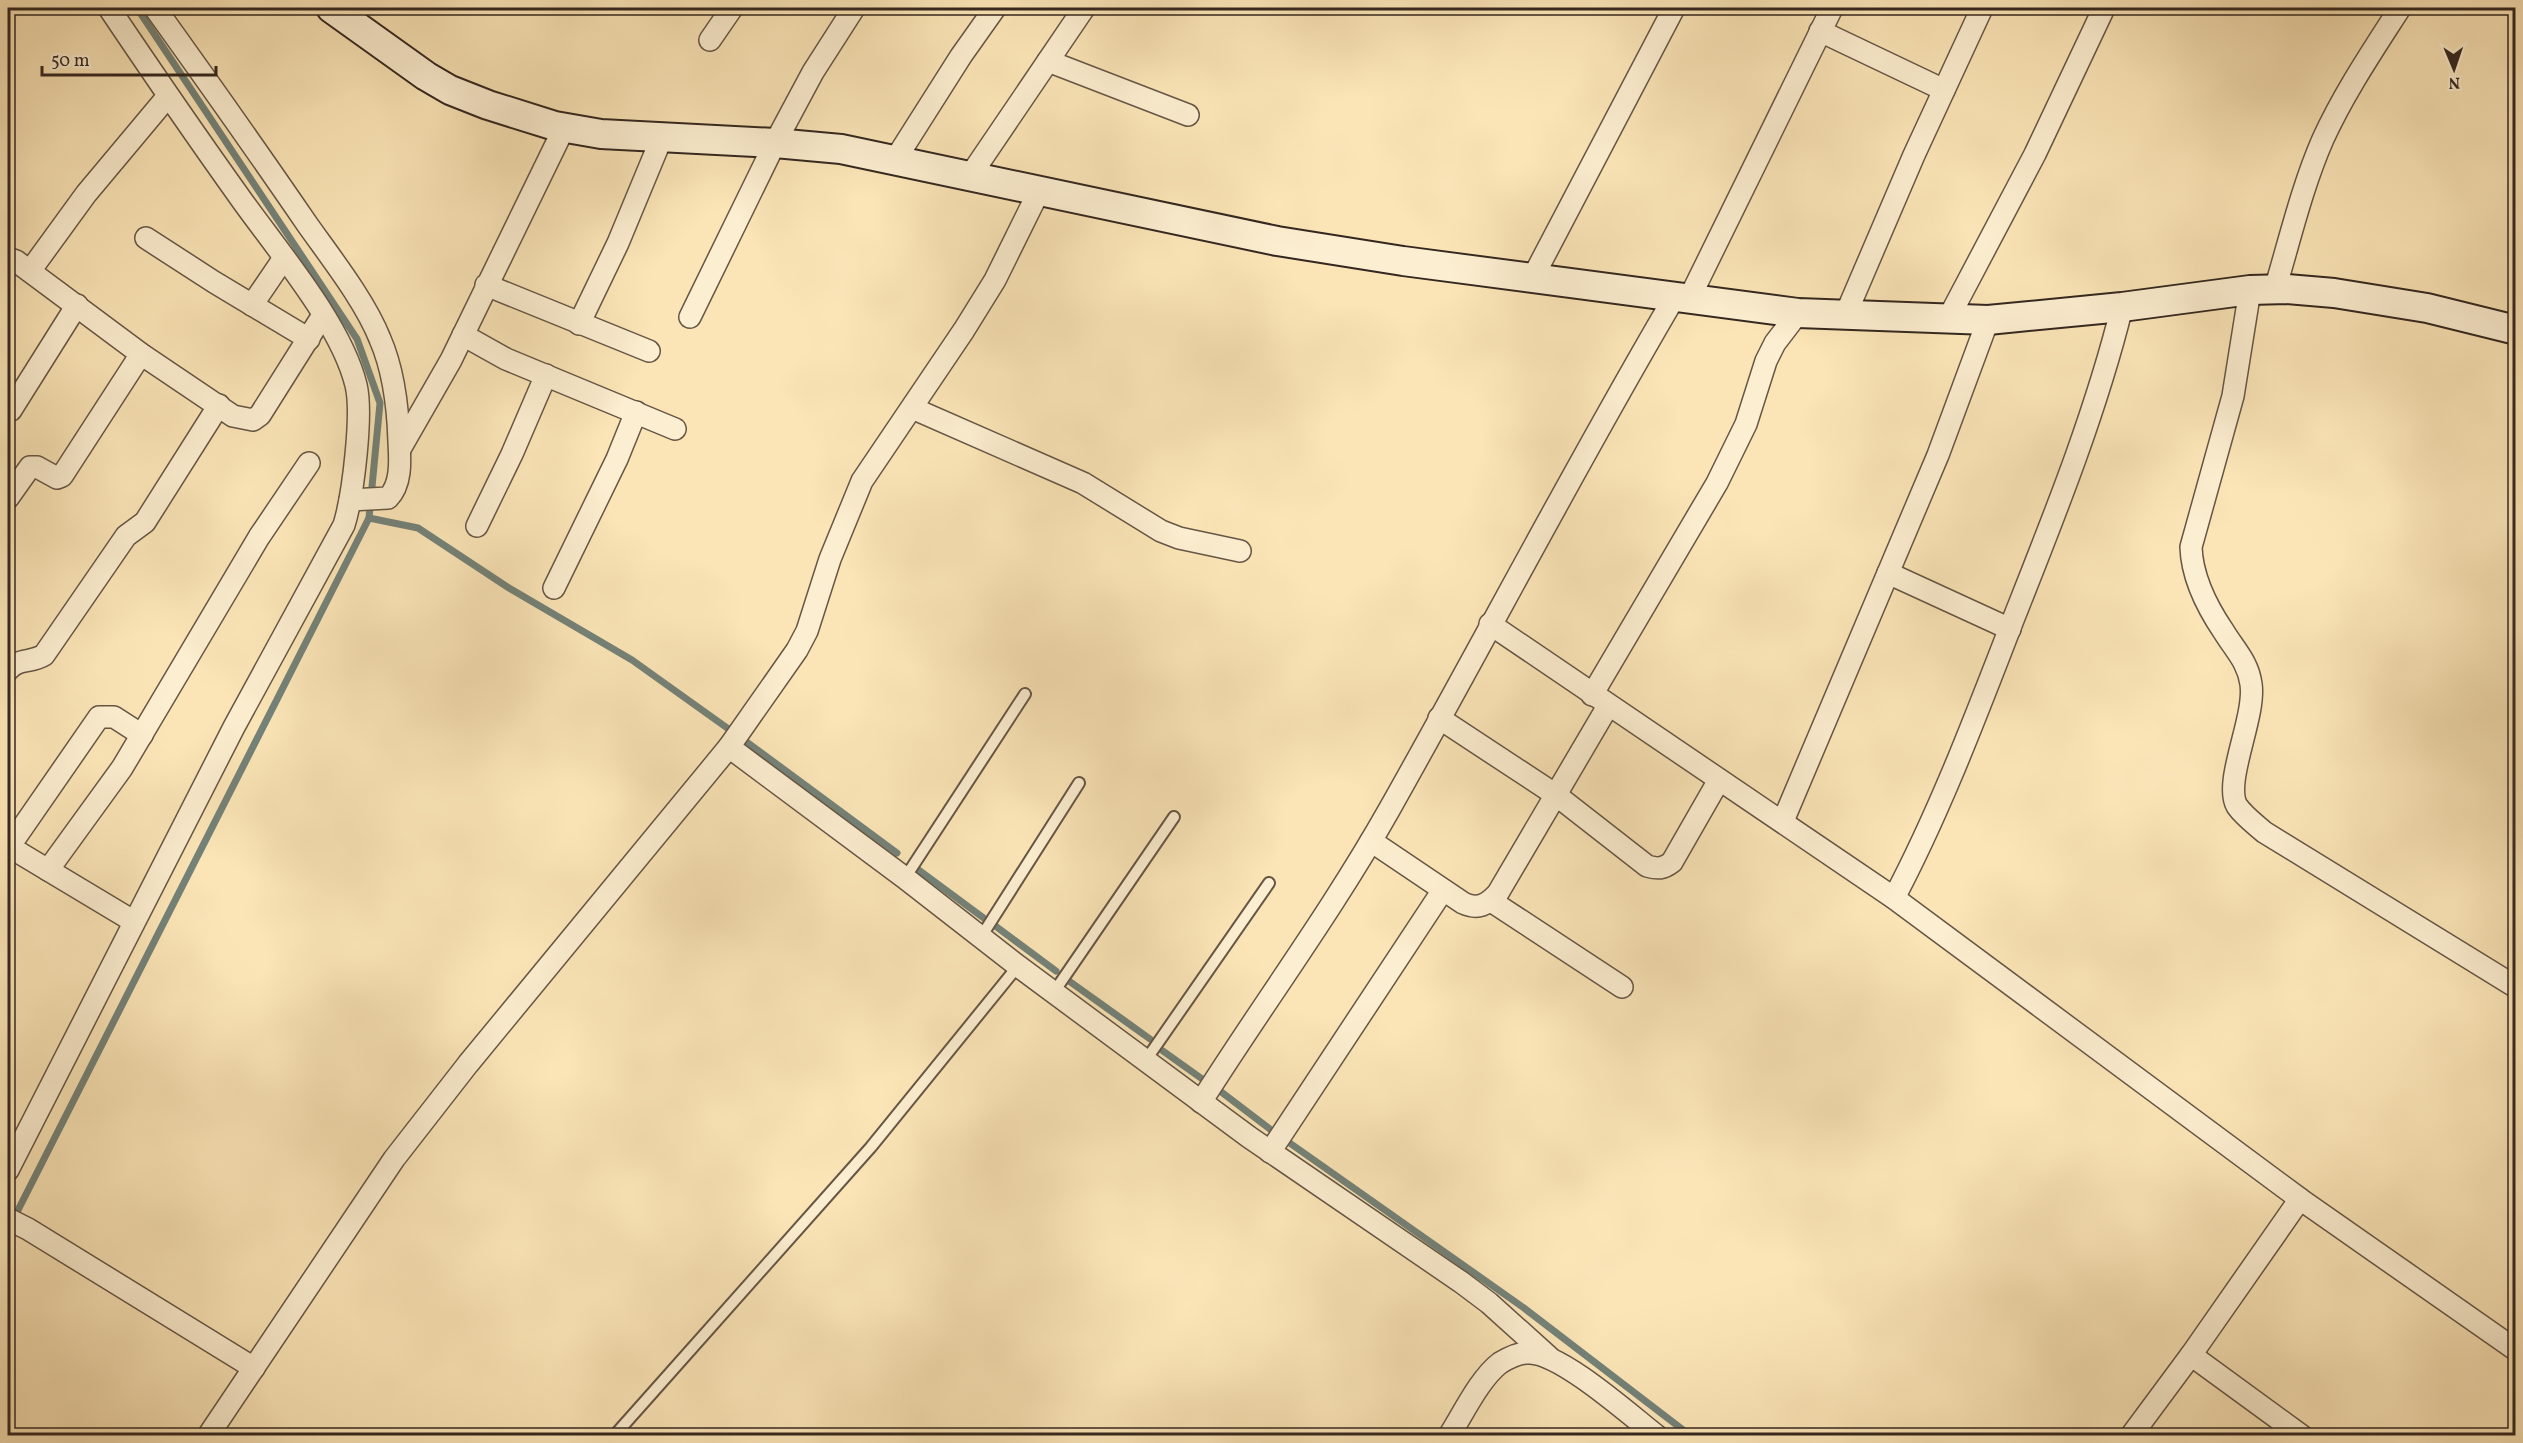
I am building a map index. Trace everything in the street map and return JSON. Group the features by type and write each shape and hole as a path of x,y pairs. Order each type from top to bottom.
{"street":[{"path":"8,1170 133,921 239,718 344,525 355,500 357,388 344,351 323,315 284,258 168,96 109,8"},
{"path":"155,8 239,124 371,321 387,358 393,381 400,449 396,486 393,493 382,500 355,500"},
{"path":"334,8 426,76 450,90 488,105 564,128 601,134 775,143 841,149 1277,241 1532,279 1798,313 1988,320 2262,290 2334,293 2427,308 2516,330"},
{"path":"710,40 732,8"},
{"path":"690,317 775,143 813,72 855,8"},
{"path":"895,160 961,56 995,8"},
{"path":"970,176 1084,8"},
{"path":"1532,279 1674,8"},
{"path":"1201,1102 1324,918 1371,841 1625,380 1681,299 1832,8"},
{"path":"1845,316 1982,8"},
{"path":"1948,319 2035,154 2104,8"},
{"path":"2400,8 2336,114 2262,290 2191,548 2192,568 2223,632 2244,659 2252,684 2252,704 2236,768 2233,794 2236,805 2264,832 2516,987"},
{"path":"1820,31 1944,90"},
{"path":"1048,61 1188,115"},
{"path":"30,271 86,194 168,96"},
{"path":"400,449 463,335 564,128"},
{"path":"579,324 618,243 662,137"},
{"path":"208,1436 394,1159 475,1055 729,747 807,631 830,559 862,481 995,280 1039,191"},
{"path":"146,237 309,339"},
{"path":"8,258 16,261 141,354 233,416 253,420 260,415 281,384 323,315"},
{"path":"252,305 284,258"},
{"path":"486,285 649,351"},
{"path":"11,410 77,305"},
{"path":"1894,898 1920,849 2010,629 2072,468 2109,361 2122,307"},
{"path":"1371,841 1472,907 1480,907 1491,901 1498,893 1556,795 1600,700 1717,483 1746,424 1766,362 1775,343 1798,313"},
{"path":"1783,821 1938,455 1988,320"},
{"path":"463,335 506,359 675,429"},
{"path":"8,498 30,468 37,467 57,478 62,476 141,354"},
{"path":"477,526 512,454 546,375"},
{"path":"8,670 14,663 36,660 44,655 126,536 145,522 219,405"},
{"path":"912,408 1083,483 1161,531 1179,538 1240,551"},
{"path":"554,588 617,459 636,412"},
{"path":"48,870 122,768 259,537 309,463"},
{"path":"1888,573 2010,629"},
{"path":"1490,624 1894,898 2300,1200 2516,1350"},
{"path":"133,921 8,846 99,717 114,717 142,735"},
{"path":"1439,718 1556,795 1647,866 1657,869 1665,868 1672,862 1719,780"},
{"path":"729,747 1201,1102 1270,1152 1461,1282 1489,1303 1549,1357 1579,1376 1657,1436"},
{"path":"1270,1152 1443,890"},
{"path":"1491,901 1622,987"},
{"path":"2131,1436 2300,1200"},
{"path":"8,1219 28,1229 254,1368"},
{"path":"1449,1436 1485,1380 1499,1364 1516,1355 1530,1353 1549,1357"},
{"path":"2191,1355 2302,1436"}],"lane":[{"path":"905,878 1025,694"},
{"path":"981,936 1079,783"},
{"path":"1054,992 1174,817"},
{"path":"1146,1060 1269,883"},
{"path":"614,1436 871,1147 927,1081 1018,966"}],"waterway":[{"path":"13,1220 369,518 380,403 357,339 137,8"},
{"path":"369,518 418,528 509,588 632,660 730,730"},
{"path":"744,740 897,853"},
{"path":"916,868 985,919"},
{"path":"994,925 1056,971"},
{"path":"1069,981 1150,1039"},
{"path":"1163,1051 1205,1081"},
{"path":"1220,1091 1275,1133"},
{"path":"1284,1139 1524,1308 1691,1436"}]}
